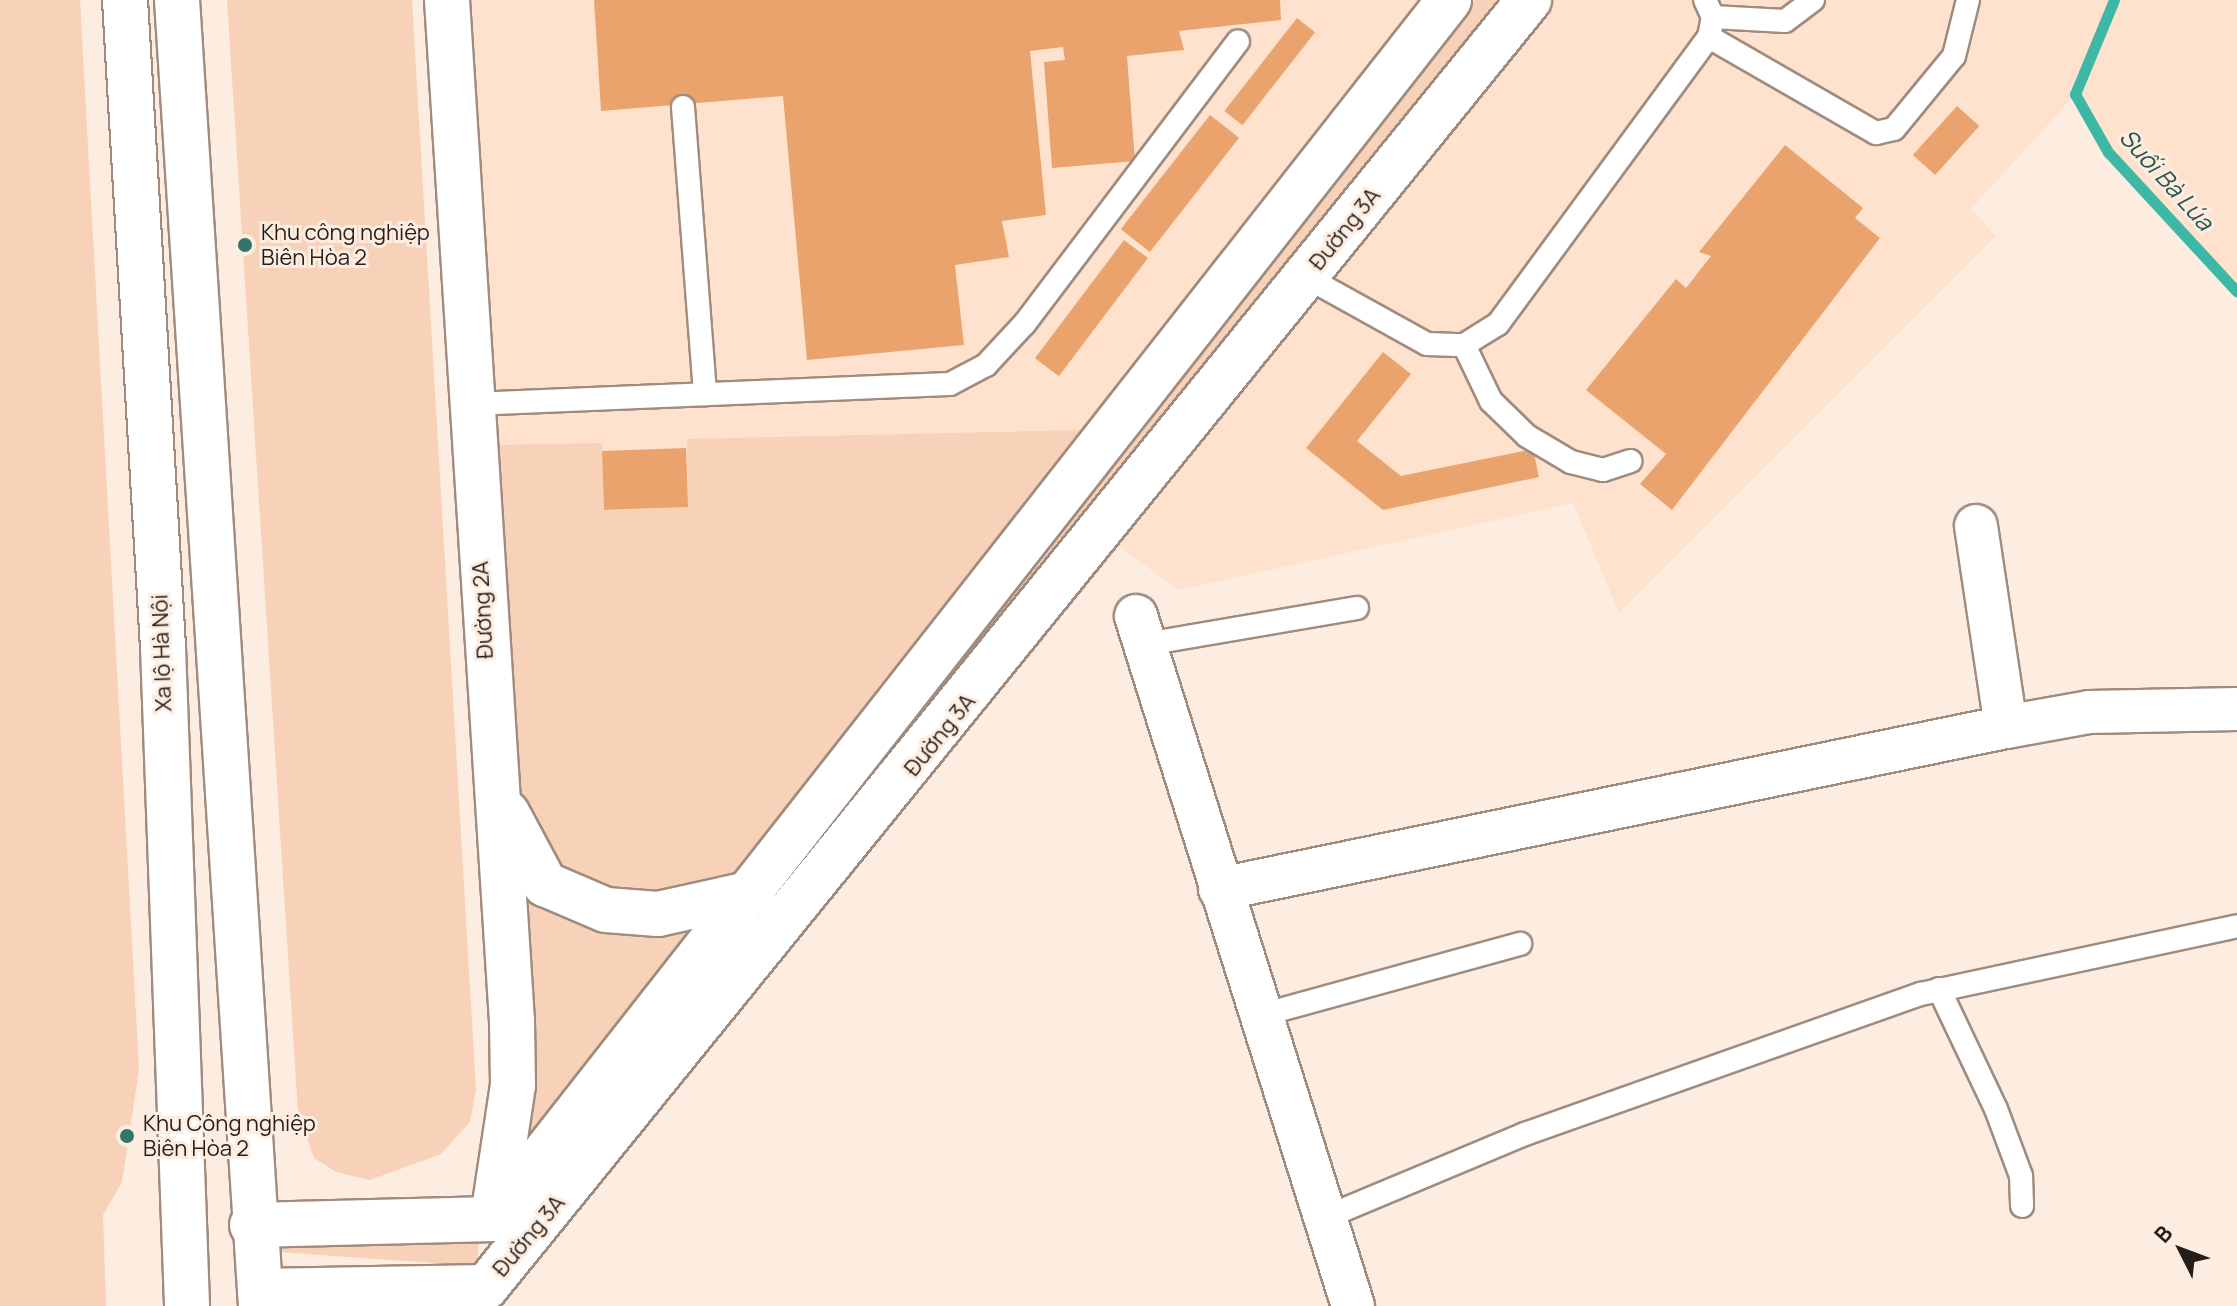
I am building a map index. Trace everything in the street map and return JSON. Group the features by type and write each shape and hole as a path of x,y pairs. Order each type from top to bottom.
{"main road":[{"name":"Xa lộ Hà Nội","path":"125,0 163,647 187,1306"},
{"path":"177,0 252,1225 260,1299"},
{"name":"Đường 2A","path":"447,0 513,1085 493,1219 486,1297"},
{"name":"Đường 3A","path":"252,1225 493,1219 753,893 1449,0"},
{"name":"Đường 3A","path":"260,1299 486,1297 1529,0"},
{"path":"493,774 529,865 566,897 658,914 753,893"}],"street":[{"path":"1976,526 2006,727"},
{"path":"1141,630 1258,1016 1353,1306"},
{"path":"1220,889 2089,712 2237,709"}],"lane":[{"path":"1709,18 1785,21 1813,0"},
{"path":"1709,18 1876,133 1894,129 1954,56 1968,0"},
{"path":"1306,277 1427,344 1464,345 1498,324 1709,18"},
{"path":"471,404 950,384 986,365 1025,323 1238,41"},
{"path":"683,107 705,394"},
{"path":"1464,345 1491,401 1527,436 1571,462 1603,470 1631,461"},
{"path":"1141,630 1357,608"},
{"path":"1324,1218 1630,1095 1939,989 2237,926"},
{"path":"1258,1016 1520,944"},
{"path":"1939,989 1996,1109 2021,1176 2022,1206"}],"shaded area":[{"path":"0,0 80,0 139,1070 122,1182 103,1215 106,1306 0,1306"},
{"path":"227,0 412,0 476,1090 470,1122 441,1154 370,1180 336,1172 314,1158 298,1113"},
{"name":"Khu công nghiệp Biên Hòa 2","path":"467,0 2237,0 2237,292 2108,152 2075,95 1971,209 1996,236 1619,613 1573,503 1179,590 1119,547 832,898 766,844 516,802"},
{"path":"1475,0 1503,0 797,869"},
{"path":"1088,430 734,884 657,901 570,885 516,802 494,445 602,443 606,511 688,507 687,439"},
{"path":"522,875 710,913 525,1144"},
{"path":"275,1225 479,1239 477,1266 274,1252"}],"building":[{"path":"594,0 1280,0 1281,20 1179,31 1184,50 1127,56 1135,161 1052,168 1044,62 1065,60 1063,47 1030,51 1046,215 1002,221 1009,257 955,265 964,345 807,360 783,96 601,111"},
{"path":"1297,18 1315,32 1242,125 1224,111"},
{"path":"1957,106 1979,126 1935,175 1913,155"},
{"path":"1210,115 1239,138 1150,252 1121,229"},
{"path":"1785,145 1863,208 1855,218 1880,238 1672,510 1640,484 1666,454 1586,390 1676,279 1686,288 1711,256 1699,252"},
{"path":"1124,240 1148,258 1059,376 1035,358"},
{"path":"1383,352 1411,374 1357,441 1401,476 1533,449 1539,477 1383,510 1306,448"},
{"path":"686,448 688,507 604,510 602,451"}],"waterway":[{"name":"Suối Bà Lúa","path":"2114,0 2075,94 2108,152 2237,292"}],"place":[{"name":"Khu công nghiệp Biên Hòa 2","path":"245,245"},
{"name":"Khu Công nghiệp Biên Hòa 2","path":"127,1136"}]}
